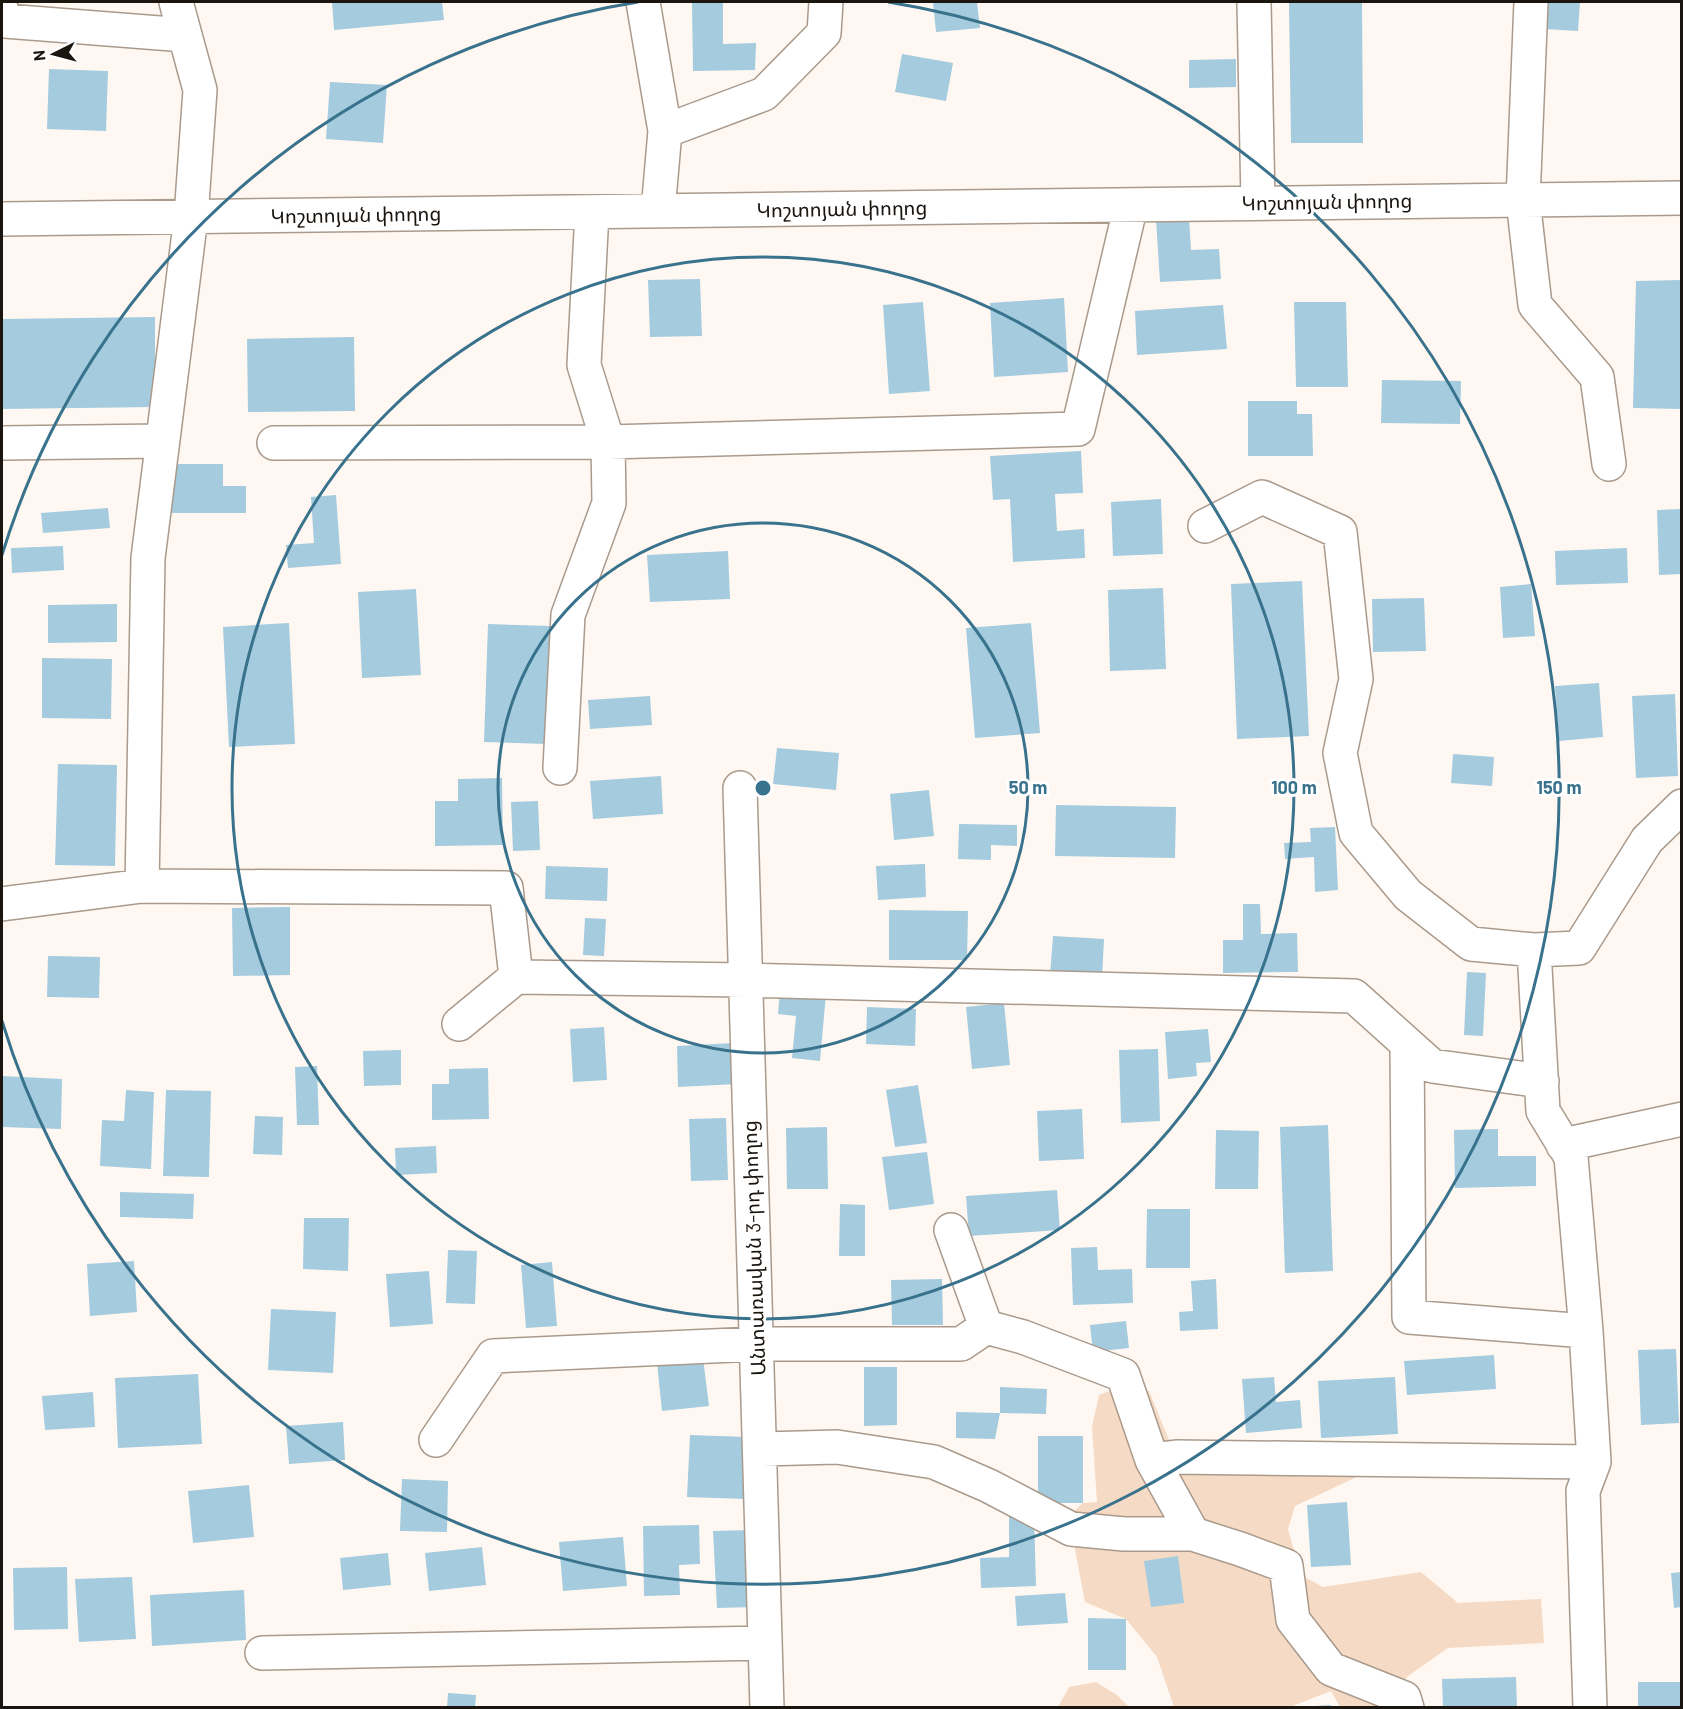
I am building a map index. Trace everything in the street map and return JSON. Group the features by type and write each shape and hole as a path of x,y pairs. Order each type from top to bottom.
{"street":[{"path":"142,886 148,558 191,217 200,90 176,2"},
{"path":"644,2 665,131 658,211"},
{"path":"665,131 764,94 824,33 826,2"},
{"path":"1254,2 1258,203"},
{"path":"1531,2 1523,200 1535,305 1597,377 1609,464"},
{"path":"2,11 5,21 185,35"},
{"name":"Կոշտոյան փողոց","path":"2,219 1682,198"},
{"path":"273,442 608,442 1078,429 1131,205"},
{"path":"560,768 568,615 609,503 608,442 584,365 592,212"},
{"path":"2,443 162,441"},
{"path":"1205,526 1262,497 1340,532 1356,679 1341,753 1356,833 1408,895 1471,944 1534,951 1579,948 1647,840 1682,806"},
{"name":"Անտառավան 3-րդ փողոց","path":"740,788 767,1707"},
{"path":"2,904 142,886 507,888 516,977"},
{"path":"1534,951 1544,1111 1571,1157 1586,1331 1594,1462 1583,1491 1590,1707"},
{"path":"459,1024 516,977 746,980 1354,996 1432,1066 1542,1081"},
{"path":"1407,1044 1409,1317 1586,1331"},
{"path":"1563,1145 1682,1119"},
{"path":"951,1230 986,1327"},
{"path":"436,1440 493,1356 756,1344 961,1344 986,1327 1023,1337 1123,1375 1152,1460 1193,1534"},
{"path":"760,1449 837,1447 934,1462 989,1486 1071,1529 1124,1534 1193,1534 1286,1566 1293,1620 1331,1669 1404,1698 1407,1707"},
{"path":"1152,1460 1176,1457 1594,1462"},
{"path":"262,1653 765,1643"}],"shaded area":[{"path":"1123,1386 1149,1391 1176,1457 1361,1475 1295,1506 1288,1529 1301,1575 1323,1587 1421,1572 1458,1603 1541,1599 1544,1643 1448,1648 1408,1676 1393,1695 1397,1707 1340,1707 1331,1691 1290,1707 1174,1707 1157,1657 1126,1619 1085,1602 1071,1529 1064,1520 1083,1503 1097,1502 1092,1427 1099,1395"},
{"path":"1096,1682 1117,1695 1129,1707 1058,1707 1069,1687"}],"building":[{"path":"332,2 442,2 444,20 334,30"},
{"path":"692,2 723,2 723,44 756,43 755,70 693,71"},
{"path":"933,2 977,2 980,28 936,32"},
{"path":"1289,2 1362,2 1363,143 1291,143"},
{"path":"1547,2 1580,2 1578,31 1545,29"},
{"path":"902,54 953,63 946,101 895,92"},
{"path":"1236,59 1236,87 1189,88 1189,60"},
{"path":"49,69 108,71 106,131 47,129"},
{"path":"330,82 387,85 383,143 326,139"},
{"path":"1189,217 1191,250 1219,249 1221,279 1160,282 1156,219"},
{"path":"700,279 702,336 650,337 648,280"},
{"path":"1682,280 1682,409 1633,408 1636,281"},
{"path":"1064,298 1068,372 994,377 990,303"},
{"path":"923,302 930,391 889,394 883,305"},
{"path":"1294,302 1346,302 1348,387 1296,387"},
{"path":"1223,305 1227,349 1137,355 1135,311"},
{"path":"155,317 155,407 2,409 2,319"},
{"path":"354,337 355,411 248,412 247,339"},
{"path":"1382,380 1461,381 1460,424 1381,423"},
{"path":"1248,401 1297,401 1297,414 1312,414 1313,456 1248,456"},
{"path":"1081,451 1083,493 1055,494 1057,531 1084,529 1085,558 1013,562 1010,499 993,500 990,456"},
{"path":"166,464 223,464 223,486 246,486 246,513 166,513"},
{"path":"336,495 341,564 288,568 286,545 314,543 311,497"},
{"path":"1161,499 1163,554 1113,556 1111,502"},
{"path":"108,508 110,528 43,533 41,513"},
{"path":"1682,509 1682,574 1659,575 1657,510"},
{"path":"63,546 64,570 12,573 11,548"},
{"path":"1627,548 1628,583 1556,585 1555,551"},
{"path":"728,551 730,599 650,602 647,555"},
{"path":"1302,581 1309,736 1237,739 1231,584"},
{"path":"1531,584 1535,636 1503,638 1500,587"},
{"path":"1163,588 1166,669 1110,671 1108,590"},
{"path":"416,589 421,675 362,678 358,592"},
{"path":"1424,598 1426,651 1373,652 1372,599"},
{"path":"117,604 117,642 48,643 48,605"},
{"path":"289,623 295,744 229,747 223,627"},
{"path":"1031,623 1040,733 975,738 966,628"},
{"path":"488,624 551,626 548,744 484,742"},
{"path":"42,658 112,659 111,719 42,718"},
{"path":"1599,683 1603,737 1559,741 1555,686"},
{"path":"1675,694 1678,776 1636,778 1632,696"},
{"path":"650,696 652,725 590,729 588,700"},
{"path":"777,748 839,753 836,790 773,784"},
{"path":"1453,754 1494,757 1492,786 1451,783"},
{"path":"58,764 117,765 115,866 55,865"},
{"path":"661,776 663,814 593,819 590,781"},
{"path":"502,778 503,845 435,846 435,801 458,801 458,779"},
{"path":"929,790 934,836 894,840 890,794"},
{"path":"538,801 540,850 513,851 511,802"},
{"path":"1056,805 1176,807 1175,858 1055,856"},
{"path":"959,824 1017,825 1017,846 991,845 991,860 958,859"},
{"path":"1335,827 1338,890 1315,892 1314,857 1285,859 1284,843 1311,842 1310,828"},
{"path":"925,864 926,897 878,900 876,866"},
{"path":"546,866 608,868 607,901 545,899"},
{"path":"1243,904 1260,904 1261,934 1297,933 1298,972 1223,973 1223,940 1243,940"},
{"path":"290,907 290,975 233,976 232,908"},
{"path":"889,910 968,911 967,960 889,960"},
{"path":"585,918 606,919 604,956 583,955"},
{"path":"1053,936 1104,939 1102,978 1050,975"},
{"path":"48,956 100,957 99,998 47,997"},
{"path":"1467,972 1486,973 1483,1036 1464,1035"},
{"path":"780,990 826,994 820,1061 792,1058 796,1016 778,1014"},
{"path":"1004,1003 1010,1065 972,1069 966,1007"},
{"path":"867,1007 916,1009 915,1046 866,1044"},
{"path":"604,1027 607,1080 573,1082 570,1029"},
{"path":"1208,1029 1211,1062 1196,1063 1197,1076 1168,1079 1165,1032"},
{"path":"734,1043 737,1084 678,1087 677,1046"},
{"path":"1158,1049 1160,1121 1121,1123 1119,1050"},
{"path":"401,1050 401,1085 364,1086 363,1051"},
{"path":"317,1066 319,1125 297,1125 295,1067"},
{"path":"488,1068 489,1119 432,1120 432,1084 449,1084 449,1069"},
{"path":"2,1076 62,1079 61,1129 2,1127"},
{"path":"918,1085 927,1143 895,1147 886,1090"},
{"path":"126,1090 154,1092 151,1169 100,1166 102,1120 124,1121"},
{"path":"166,1090 211,1091 209,1177 163,1176"},
{"path":"1082,1109 1084,1159 1039,1161 1037,1111"},
{"path":"255,1116 283,1117 282,1155 253,1154"},
{"path":"726,1118 728,1180 691,1181 689,1119"},
{"path":"1328,1125 1333,1271 1285,1273 1280,1127"},
{"path":"827,1127 828,1189 787,1189 786,1128"},
{"path":"1498,1129 1498,1156 1536,1156 1536,1186 1455,1188 1454,1130"},
{"path":"1216,1130 1259,1131 1258,1189 1215,1189"},
{"path":"436,1146 437,1173 396,1175 395,1148"},
{"path":"927,1152 934,1204 889,1210 882,1157"},
{"path":"1057,1190 1060,1230 969,1236 966,1196"},
{"path":"120,1192 194,1194 193,1219 120,1217"},
{"path":"840,1204 865,1205 865,1256 839,1256"},
{"path":"1147,1209 1190,1209 1190,1268 1146,1268"},
{"path":"304,1218 349,1218 348,1271 303,1269"},
{"path":"1097,1247 1098,1270 1132,1269 1133,1303 1073,1305 1071,1248"},
{"path":"448,1250 477,1251 475,1304 446,1303"},
{"path":"134,1261 137,1312 90,1316 87,1264"},
{"path":"552,1262 557,1326 526,1328 521,1265"},
{"path":"429,1271 433,1324 390,1327 386,1274"},
{"path":"942,1279 943,1325 892,1325 891,1280"},
{"path":"1216,1279 1218,1329 1180,1331 1179,1312 1193,1311 1191,1281"},
{"path":"271,1309 336,1312 333,1373 268,1370"},
{"path":"1126,1321 1129,1348 1093,1352 1090,1325"},
{"path":"1676,1349 1679,1423 1641,1425 1638,1350"},
{"path":"1494,1355 1496,1389 1407,1395 1404,1361"},
{"path":"703,1358 709,1406 662,1411 657,1363"},
{"path":"864,1367 897,1367 897,1425 864,1426"},
{"path":"198,1374 202,1444 118,1448 115,1378"},
{"path":"1274,1377 1276,1402 1300,1400 1302,1428 1246,1433 1242,1379"},
{"path":"1395,1377 1398,1434 1321,1438 1318,1381"},
{"path":"1000,1387 1047,1389 1046,1414 1000,1413"},
{"path":"93,1392 95,1427 45,1430 42,1396"},
{"path":"956,1412 1000,1413 995,1439 956,1438"},
{"path":"343,1422 345,1460 289,1464 286,1426"},
{"path":"690,1435 748,1437 746,1499 687,1497"},
{"path":"1038,1436 1083,1436 1083,1503 1038,1503"},
{"path":"402,1479 448,1481 447,1532 400,1531"},
{"path":"249,1485 254,1537 193,1543 188,1491"},
{"path":"1347,1502 1351,1565 1311,1567 1307,1505"},
{"path":"1034,1515 1036,1586 981,1588 980,1558 1009,1557 1009,1516"},
{"path":"699,1525 700,1564 679,1565 680,1595 644,1596 643,1526"},
{"path":"751,1530 754,1607 717,1608 713,1531"},
{"path":"623,1537 627,1586 563,1591 559,1542"},
{"path":"482,1547 486,1585 429,1591 425,1553"},
{"path":"388,1553 391,1585 343,1590 340,1558"},
{"path":"1178,1556 1184,1603 1151,1607 1144,1561"},
{"path":"67,1567 68,1629 14,1630 13,1568"},
{"path":"1682,1572 1682,1607 1674,1608 1671,1573"},
{"path":"132,1577 136,1639 79,1642 75,1579"},
{"path":"244,1590 246,1640 152,1646 150,1595"},
{"path":"1065,1593 1068,1623 1017,1626 1015,1596"},
{"path":"1088,1618 1126,1619 1126,1670 1088,1670"},
{"path":"1516,1677 1517,1708 1443,1708 1442,1679"},
{"path":"1638,1682 1682,1682 1682,1708 1638,1708"},
{"path":"448,1693 476,1695 475,1708 447,1708"},
{"path":"1331,1705 1331,1708 1314,1708 1314,1706"}]}
